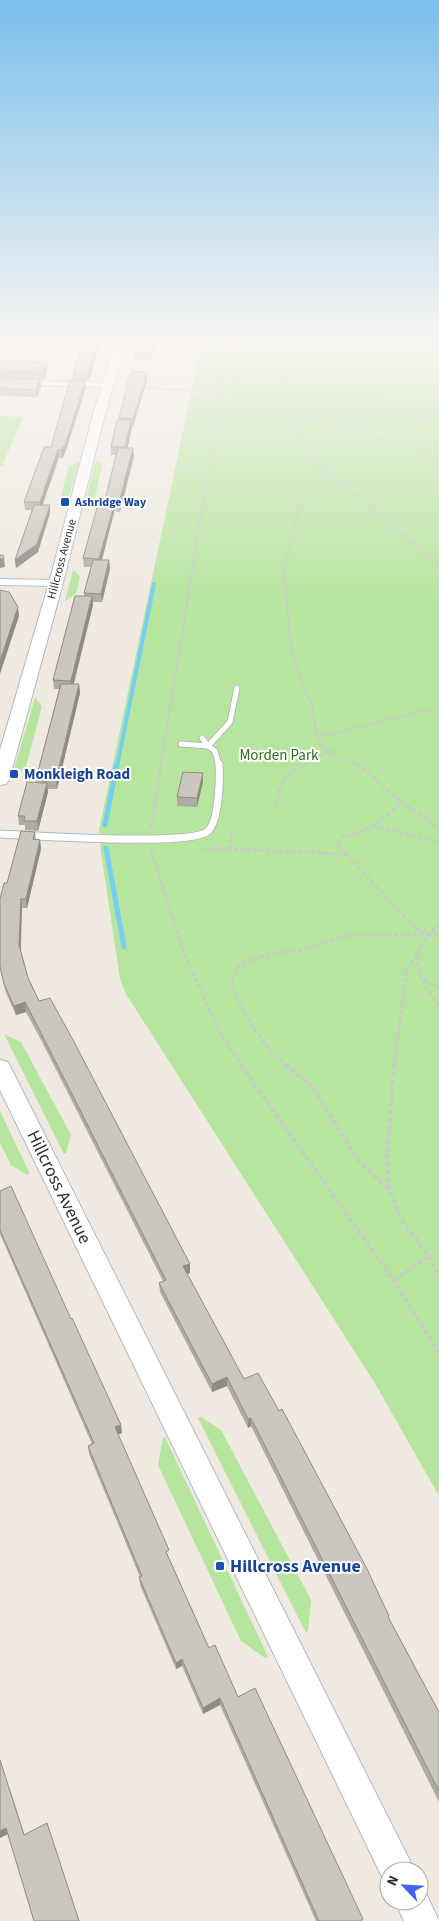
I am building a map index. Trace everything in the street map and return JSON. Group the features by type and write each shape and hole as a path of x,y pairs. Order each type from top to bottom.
{"street":[{"name":"Hillcross Avenue","path":"0,780 56,583 96,428"},
{"path":"0,582 56,583"},
{"name":"Hillcross Avenue","path":"0,1068 393,1861"}],"lane":[{"path":"208,746 230,722 237,688"},
{"path":"0,834 149,842 201,835 208,830 215,818 220,775 219,761 215,751 202,738"},
{"path":"180,744 208,746"}],"path":[{"path":"213,428 149,842 184,953 222,1037 394,1281 439,1353"},
{"path":"297,428 322,475 319,488 306,502 296,519 284,569 290,641 299,674 312,706 318,737 322,747 354,762 372,774 402,803 425,817 439,830"},
{"path":"345,428 439,458"},
{"path":"316,462 439,566"},
{"path":"318,737 439,707"},
{"path":"275,805 282,781 294,770 330,752"},
{"path":"402,803 374,826 361,832 341,837 337,844 410,923 439,936"},
{"path":"374,826 405,832 439,842"},
{"path":"229,849 232,831"},
{"path":"149,842 159,846"},
{"path":"199,847 346,854"},
{"path":"388,1190 388,1158 395,1049 402,988 407,968 439,924"},
{"path":"431,934 345,936 302,950 275,952 250,960 239,966 231,982 237,999 259,1035 282,1062 311,1085 359,1161 388,1190 401,1219 428,1256 439,1276"},
{"path":"418,954 418,967 431,996 439,1006"},
{"path":"424,980 439,988"},
{"path":"394,1281 428,1256"}],"green space":[{"path":"0,428 18,428 2,466 0,466"},
{"name":"Morden Park","path":"184,428 439,428 439,1496 376,1385 126,994 120,979 99,830"},
{"path":"96,460 102,465 94,502 84,507"},
{"path":"79,462 66,508 64,508 59,503 69,466"},
{"path":"73,570 80,576 76,594 65,601"},
{"path":"35,698 42,706 26,767 12,776"},
{"path":"4,1034 21,1042 71,1135 66,1153 64,1154"},
{"path":"0,1111 30,1174 27,1175 11,1165 0,1143"},
{"path":"201,1417 221,1430 311,1600 308,1631 306,1633 198,1418"},
{"path":"165,1437 268,1657 265,1658 241,1641 158,1465 163,1438"}],"building":[{"path":"56,428 70,428 65,445 61,450 58,449 40,502 24,502 44,447 51,447"},
{"path":"115,428 129,428 125,447 111,447"},
{"path":"118,448 133,448 119,503 104,503"},
{"path":"98,504 114,505 99,559 83,558"},
{"path":"34,505 50,505 37,544 15,560"},
{"path":"93,560 109,560 101,594 84,593"},
{"path":"0,590 9,592 18,607 0,661"},
{"path":"75,596 92,596 71,681 53,680"},
{"path":"61,684 79,684 56,780 36,779"},
{"path":"183,772 203,773 197,798 177,797"},
{"path":"27,782 47,783 37,821 24,821 25,816 18,816"},
{"path":"21,831 35,832 33,839 40,840 26,899 21,899 19,945 28,978 39,1001 50,998 73,1040 190,1264 183,1266 244,1379 258,1373 279,1411 282,1409 367,1569 388,1617 439,1712 439,1791 251,1418 248,1419 227,1377 212,1384 159,1283 166,1280 25,1002 14,1006 4,984 0,966 0,899 4,883 7,883"},
{"path":"11,1186 121,1425 115,1427 169,1550 166,1552 209,1648 215,1645 238,1697 255,1688 363,1919 361,1921 319,1921 220,1698 203,1708 182,1659 176,1663 139,1577 142,1576 88,1446 94,1443 0,1230 0,1191"},
{"path":"0,1760 24,1835 47,1823 79,1921 34,1921 6,1828 0,1831"}],"waterway":[{"path":"117,766 154,584"},
{"path":"105,825 117,764"},
{"path":"106,848 124,947"}],"place":[{"name":"Ashridge Way","path":"65,502"},
{"name":"Monkleigh Road","path":"14,774"},
{"name":"Hillcross Avenue","path":"220,1566"}]}
